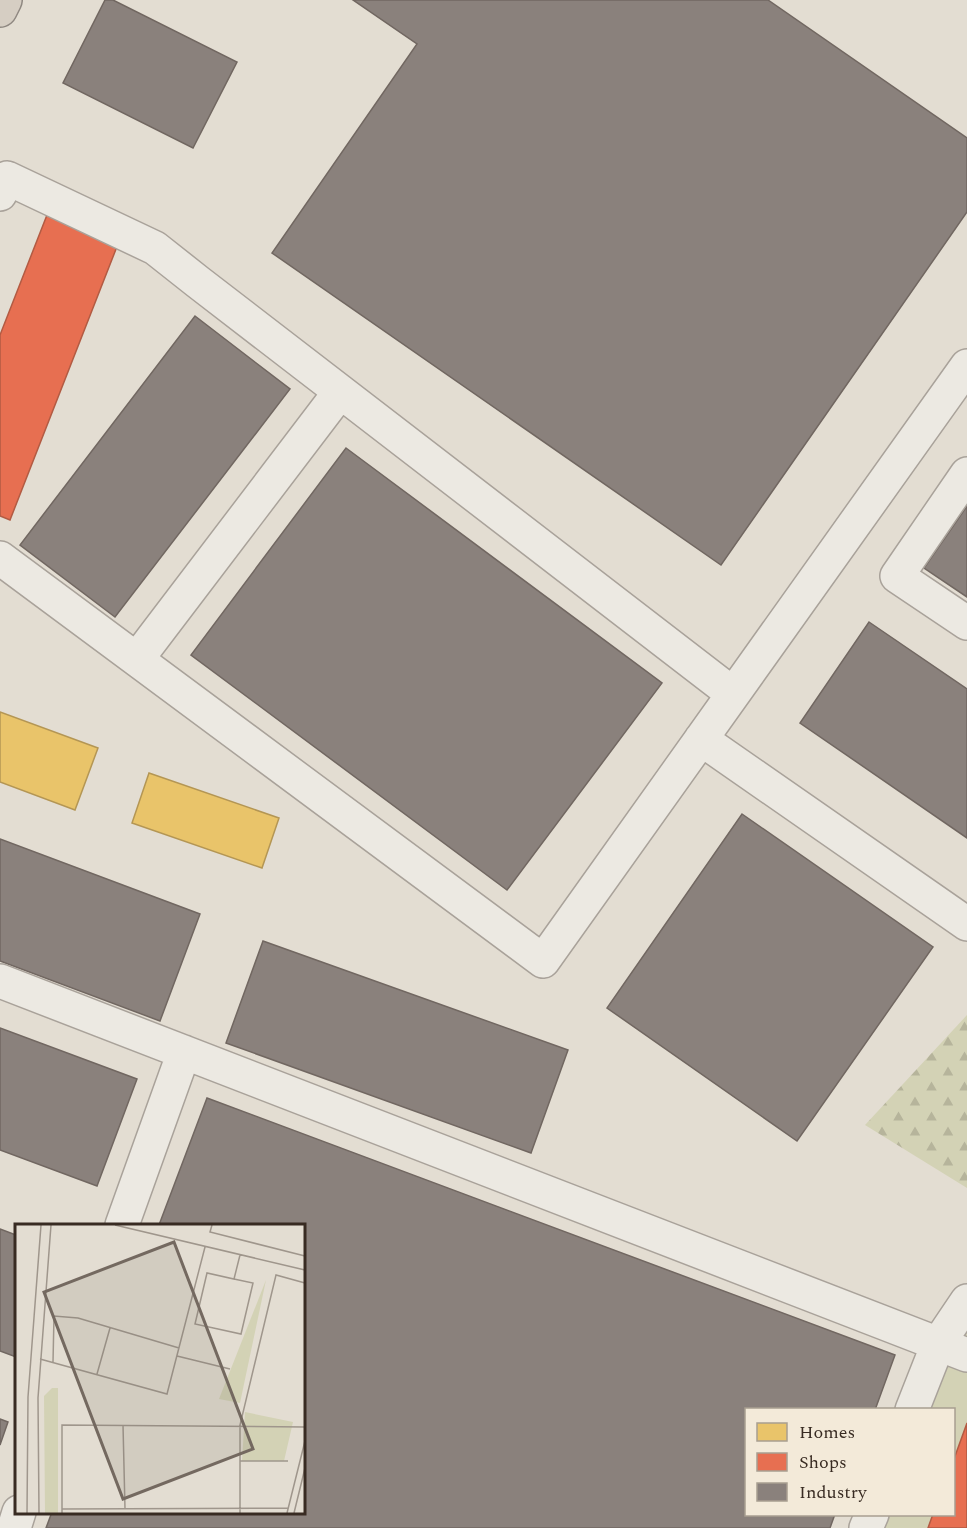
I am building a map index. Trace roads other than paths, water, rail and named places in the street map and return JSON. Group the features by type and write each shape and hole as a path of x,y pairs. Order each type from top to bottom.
{"highway":[{"path":"0,10 5,0"}],"lane":[{"path":"0,194 7,178 155,248 734,694"},
{"path":"0,558 543,961 967,366"},
{"path":"137,659 340,392"},
{"path":"967,474 897,576 967,623"},
{"path":"701,739 967,924"},
{"path":"0,981 952,1350"},
{"path":"122,1224 184,1052"},
{"path":"913,1408 952,1350 967,1301"},
{"path":"14,1528 20,1513"}]}
